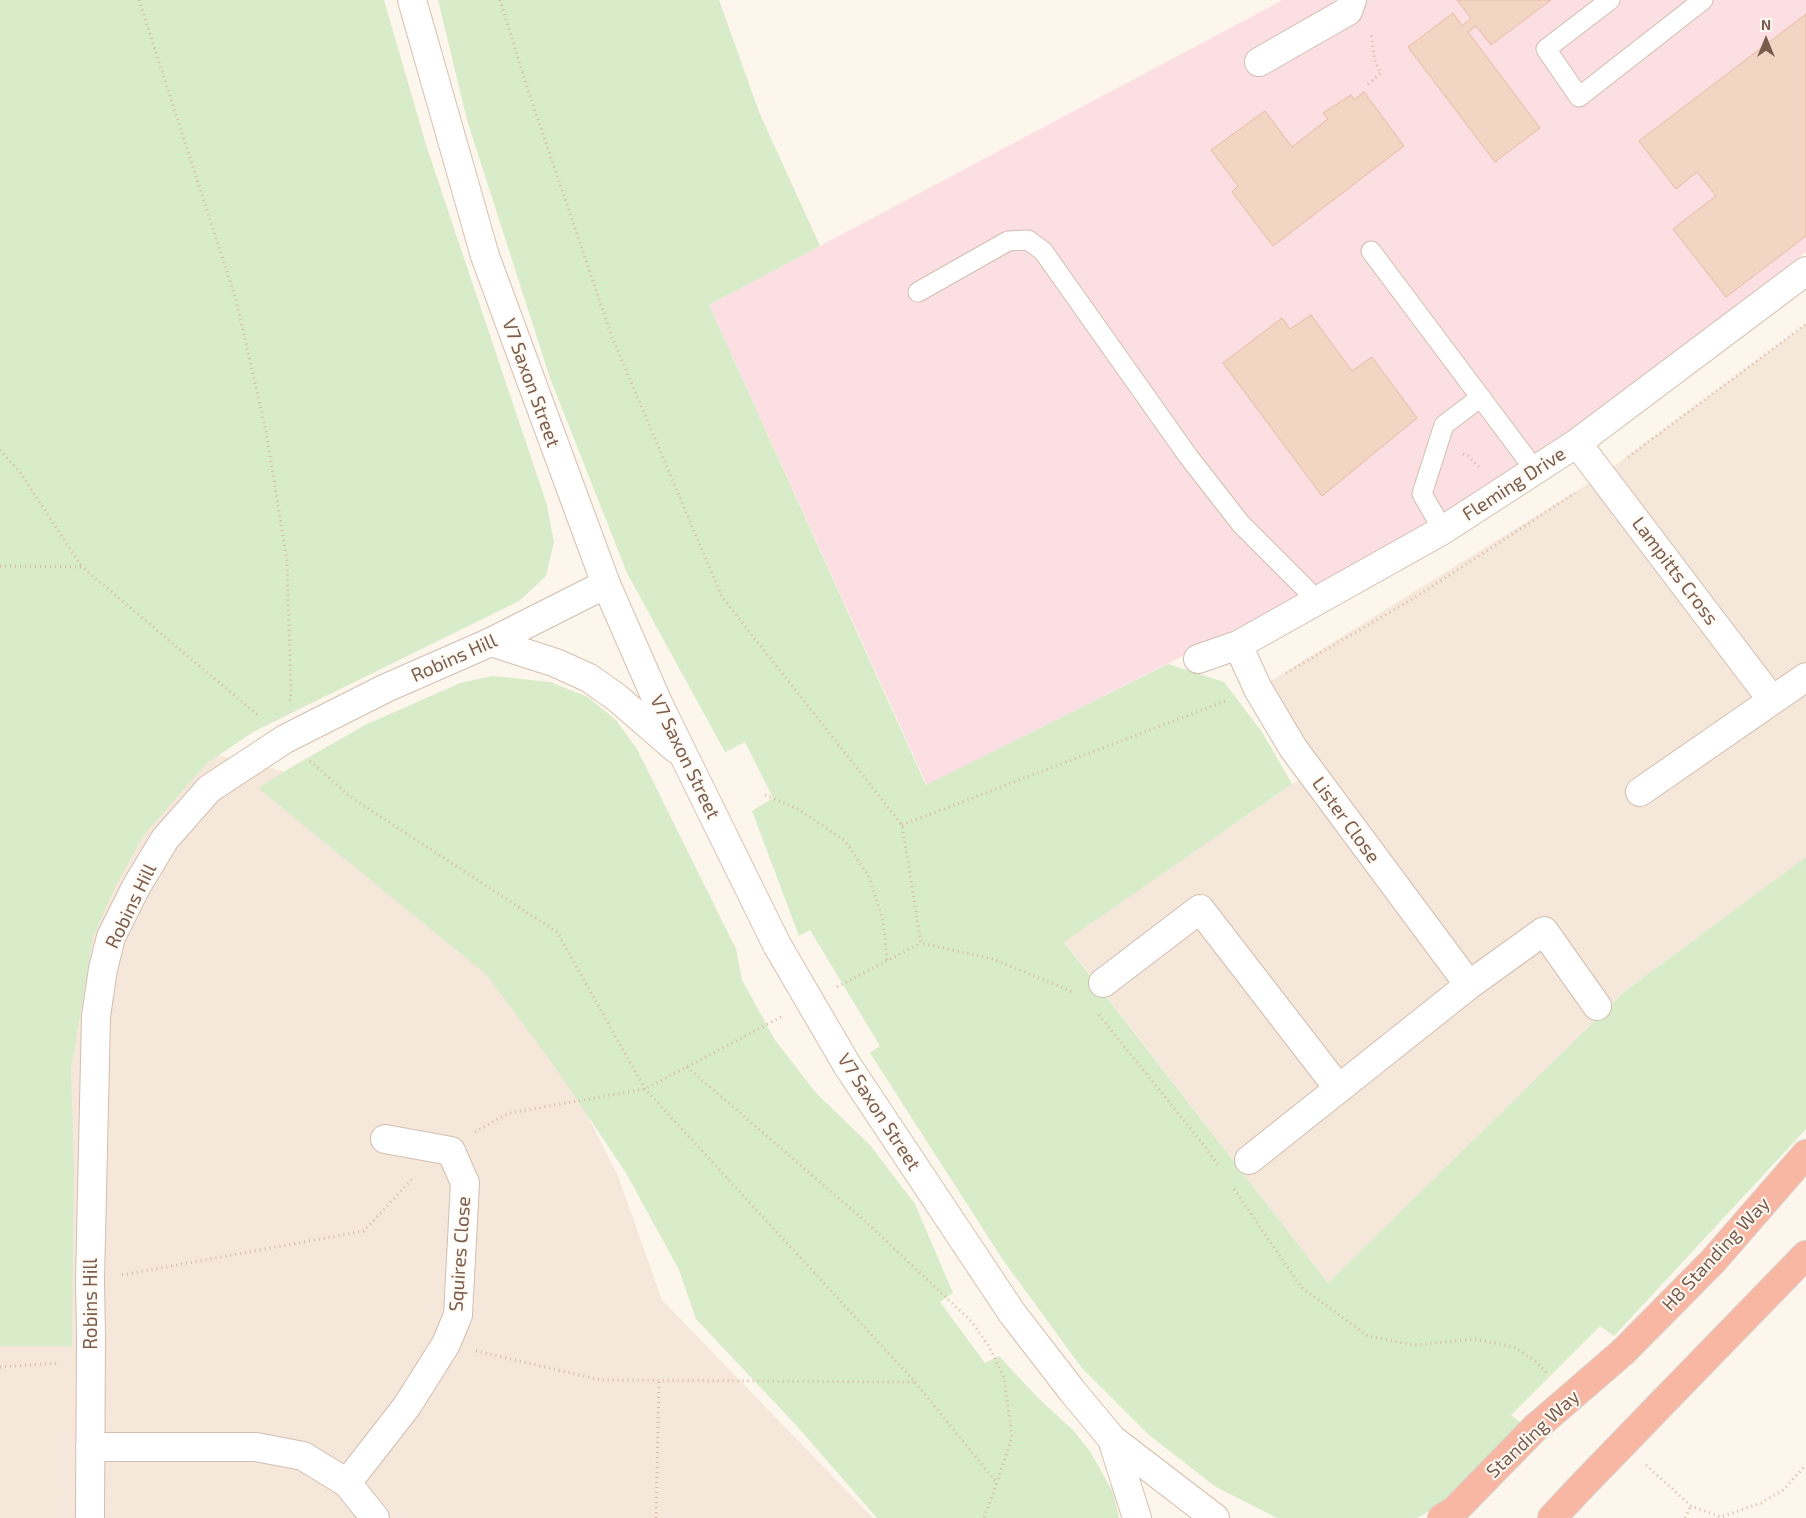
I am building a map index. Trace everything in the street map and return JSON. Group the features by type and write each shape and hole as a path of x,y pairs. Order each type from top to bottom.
{"highway":[{"name":"H8 Standing Way","path":"1624,1351 1713,1261 1806,1154"},
{"path":"1552,1518 1806,1255"},
{"name":"Standing Way","path":"1442,1518 1454,1510 1535,1428 1624,1351"}],"street":[{"name":"V7 Saxon Street","path":"412,0 485,256 606,584 659,706 777,945 847,1065 1012,1313 1112,1438 1215,1518"},
{"path":"1259,62 1348,11 1352,0"},
{"name":"Fleming Drive","path":"1198,659 1238,645 1443,530 1577,443 1806,271"},
{"name":"Lampitts Cross","path":"1577,443 1772,700"},
{"name":"Robins Hill","path":"90,1518 90,1281 96,1016 103,970 111,938 136,887 165,839 209,790 285,739 386,688 490,642 606,584"},
{"path":"490,642 556,663 589,678 616,698 684,757"},
{"name":"Lister Close","path":"1238,645 1258,690 1293,748 1469,986"},
{"path":"1640,792 1806,677"},
{"path":"1103,983 1200,909 1339,1089"},
{"path":"1249,1160 1469,986 1544,931 1597,1006"},
{"path":"385,1139 451,1150"},
{"name":"Squires Close","path":"347,1482 407,1406 446,1344 458,1315 465,1182 451,1150"},
{"name":"V7 Saxon Street","path":"1112,1438 1137,1518"},
{"path":"90,1446 256,1446 303,1456 347,1482 375,1518"}],"lane":[{"path":"1610,0 1546,49 1579,97 1703,0"},
{"path":"918,292 1008,241 1028,240 1043,251 1188,456 1241,524 1317,600"},
{"path":"1371,251 1535,470"},
{"path":"1443,530 1422,494 1444,425 1481,397"}],"path":[{"path":"138,0 236,300 266,431 287,561 291,692 285,739"},
{"path":"500,0 528,90 612,337 722,597 902,826 921,943"},
{"path":"1368,84 1380,73 1375,62 1370,36 1372,30"},
{"path":"0,450 20,472 82,567 285,739 349,796 557,932 645,1089 915,1382 997,1483"},
{"path":"0,566 82,567"},
{"path":"765,795 798,809 846,841 868,875 882,920 887,960"},
{"path":"835,988 921,943 993,959 1077,994"},
{"path":"90,1281 364,1231 414,1177 466,1138 508,1113 645,1089 791,1011"},
{"path":"1098,1012 1206,1148 1223,1173"},
{"path":"686,1067 865,1221 971,1321 988,1345 1004,1377 1012,1437 984,1518"},
{"path":"1228,1181 1301,1287 1368,1336 1413,1345 1475,1338 1514,1347 1533,1359"},
{"path":"446,1344 601,1380 915,1382"},
{"path":"0,1367 90,1361"},
{"path":"656,1518 659,1380"},
{"path":"1685,1518 1691,1506 1721,1517 1761,1503 1783,1490 1806,1465"}],"shaded area":[{"path":"1283,0 1806,0 1806,252 1570,438 1405,544 927,785 709,305"},
{"path":"1806,324 1806,857 1625,991 1328,1283 1064,941 1310,772 1258,689 1602,475"},
{"path":"110,729 283,771 503,949 618,1176 662,1300 873,1518 0,1518 0,733"}],"green space":[{"path":"0,0 384,0 427,148 547,505 554,542 546,576 519,601 253,732 206,764 143,836 115,887 93,938 71,1068 74,1173 72,1346 0,1346"},
{"path":"438,0 719,0 759,112 820,246 709,305 926,785 1168,664 1224,682 1262,732 1292,784 1064,942 1328,1283 1625,991 1806,857 1806,1129 1614,1336 1600,1326 1511,1415 1524,1425 1452,1498 1417,1518 1277,1518 1216,1487 1149,1435 1081,1367 1003,1260 870,1053 880,1046 810,930 799,936 752,811 773,798 745,742 725,752 627,573 550,378 467,120"},
{"path":"493,676 550,682 588,697 616,720 637,749 736,949 742,980 775,1040 816,1093 870,1145 915,1204 953,1293 940,1302 985,1363 999,1356 1037,1397 1074,1431 1091,1453 1113,1492 1119,1518 877,1518 795,1424 696,1319 679,1270 626,1173 555,1067 487,975 258,788 365,725 460,683"}],"building":[{"path":"1457,0 1551,0 1491,45 1476,26 1468,32 1540,128 1495,162 1408,47 1453,13 1462,26 1471,18"},
{"path":"1806,14 1806,236 1726,297 1673,229 1716,196 1697,172 1676,189 1639,141"},
{"path":"1364,92 1404,146 1273,246 1232,192 1238,186 1211,150 1265,111 1292,147 1328,119 1323,113 1351,95 1354,100"},
{"path":"1311,315 1352,371 1372,357 1417,418 1322,496 1223,363 1282,318 1290,329"}]}
